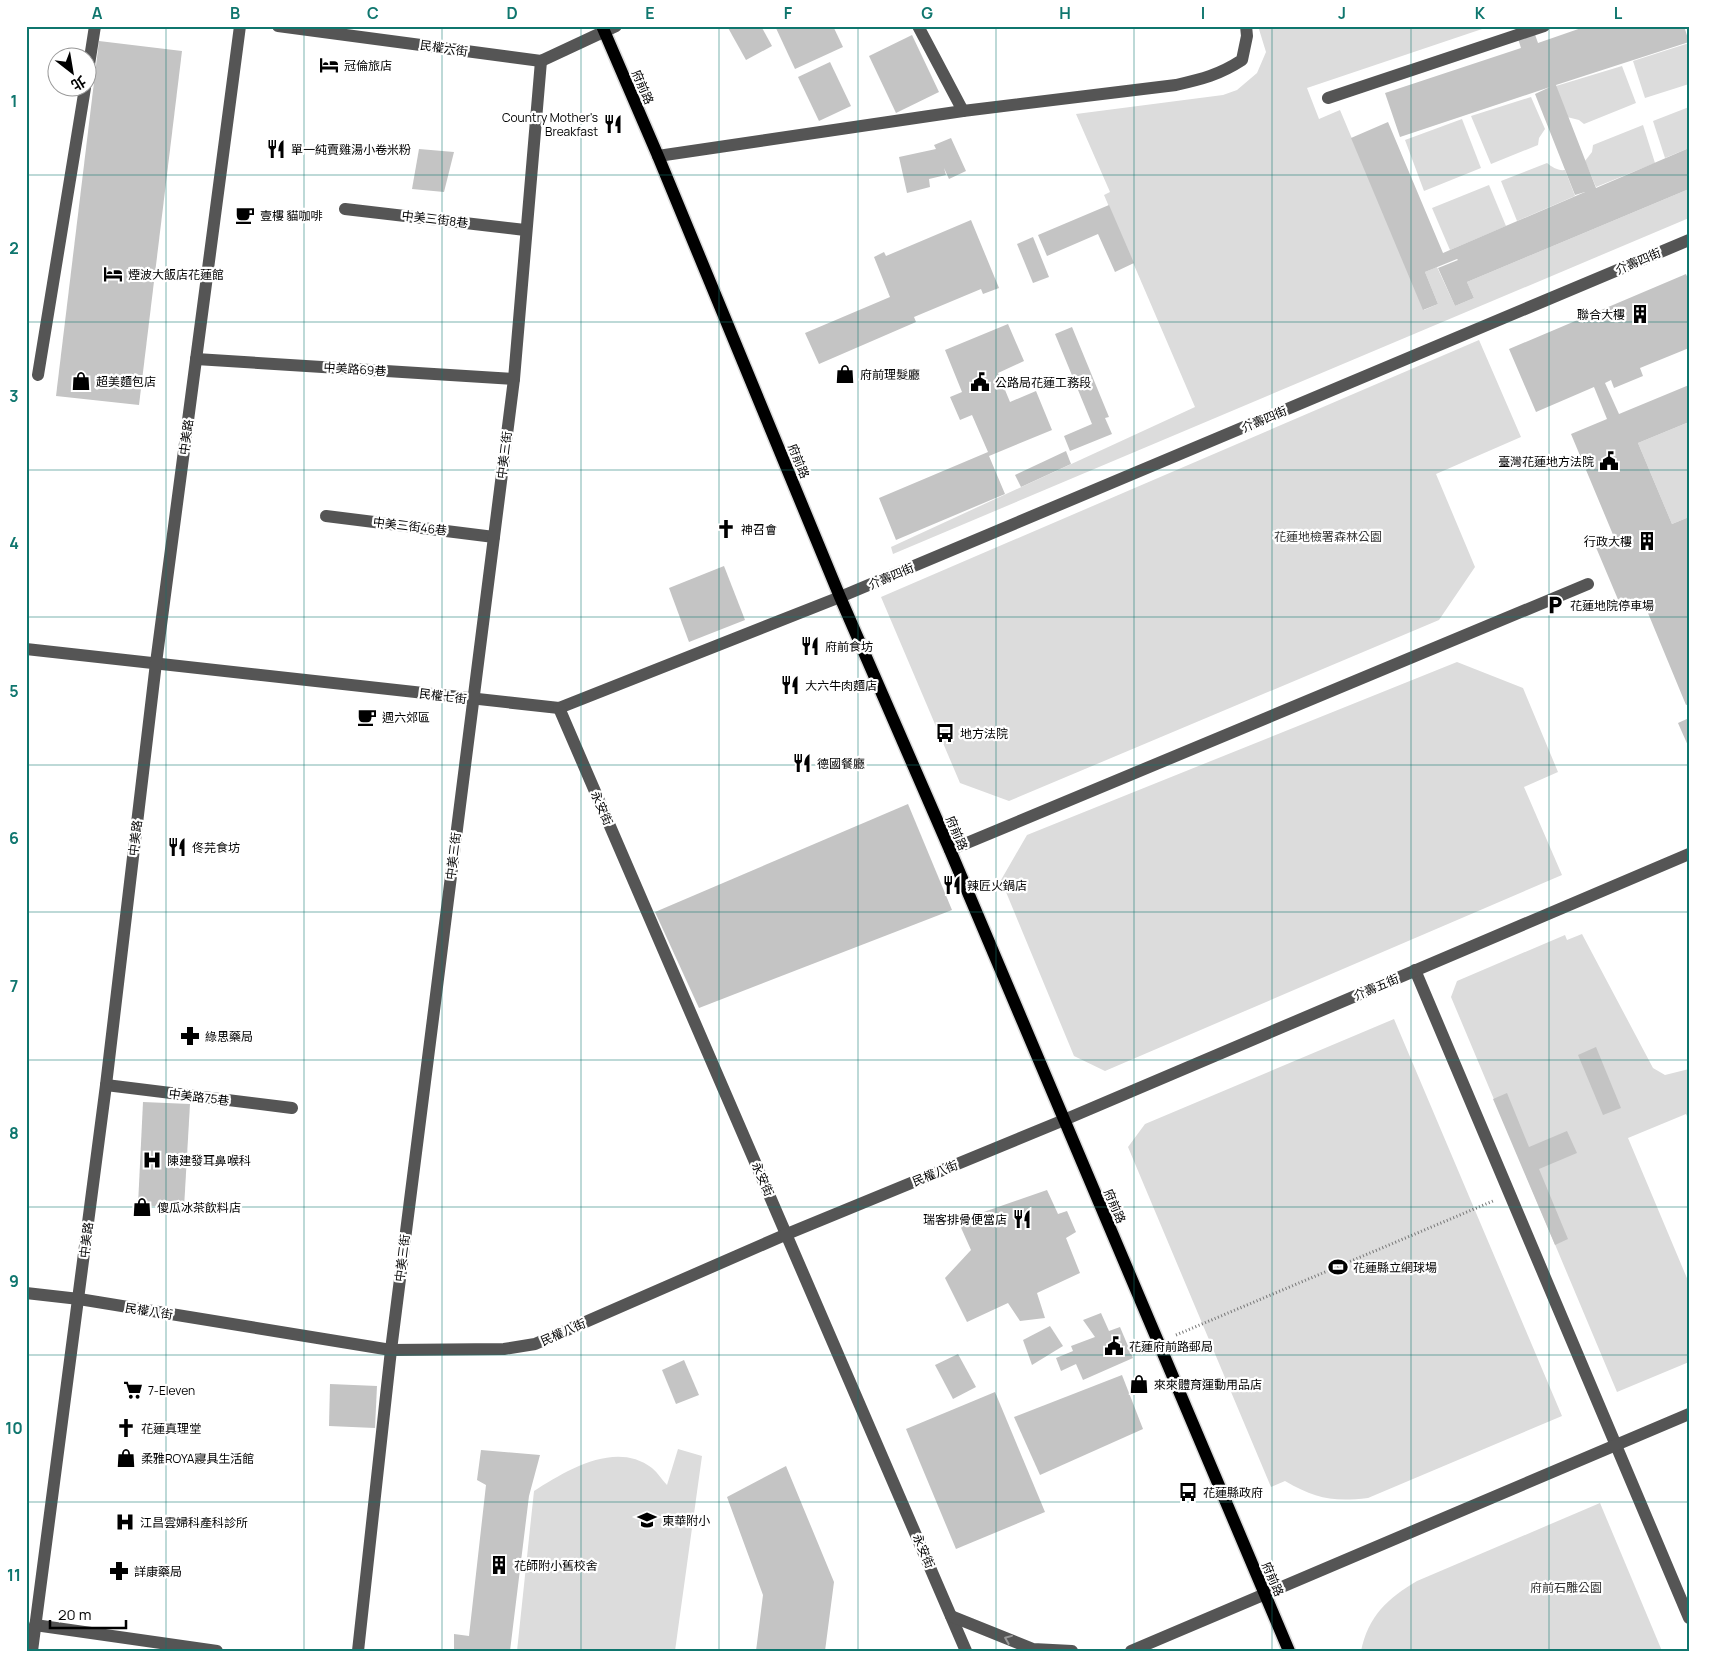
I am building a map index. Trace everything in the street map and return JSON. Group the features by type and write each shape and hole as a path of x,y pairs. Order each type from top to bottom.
{"main road":[{"name":"府前路","path":"607,28 840,597 950,850 1288,1651"}],"street":[{"path":"92,48 95,26"},
{"name":"中美路","path":"32,1651 106,1085 156,663 240,26"},
{"name":"民權六街","path":"278,26 541,61"},
{"path":"918,26 963,112"},
{"path":"658,156 1201,80 1225,71 1242,60 1247,36 1246,26"},
{"path":"1328,98 1544,26"},
{"path":"541,61 607,28"},
{"name":"中美三街","path":"358,1651 391,1350 514,379 525,230 541,61"},
{"path":"38,375 83,98"},
{"name":"中美三街8巷","path":"345,209 525,230"},
{"name":"介壽四街","path":"840,597 1689,240"},
{"name":"中美路69巷","path":"196,359 514,379"},
{"name":"中美三街46巷","path":"326,516 494,537"},
{"path":"950,850 1588,584"},
{"name":"民權七街","path":"26,649 473,700 559,708 840,597"},
{"name":"永安街","path":"559,708 966,1651"},
{"name":"介壽五街","path":"1064,1120 1689,854"},
{"path":"1415,970 1689,1618"},
{"name":"中美路75巷","path":"106,1085 292,1108"},
{"name":"民權八街","path":"26,1294 79,1299 391,1350 504,1349 535,1344 787,1234 1064,1120"},
{"path":"1131,1651 1689,1414"},
{"path":"951,1616 1033,1649 1072,1651"},
{"path":"35,1625 217,1651"}],"path":[{"path":"1158,1343 1510,1194"}],"green space":[{"path":"1258,26 1491,26 1307,88 1319,119 1340,110 1424,310 1438,304 1425,272 1437,267 1455,306 1474,298 1467,282 1689,189 1689,218 893,554 891,547 1195,407 1104,195 1110,192 1076,114 1223,95 1237,90 1257,73 1266,52"},
{"path":"1689,43 1689,84 1645,98 1633,61"},
{"path":"1622,66 1636,103 1584,124 1579,120 1567,117 1556,86"},
{"path":"1531,97 1545,129 1539,138 1538,145 1491,164 1471,116"},
{"path":"1689,107 1689,148 1665,158 1653,121"},
{"path":"1462,119 1481,168 1424,191 1405,140"},
{"path":"1643,125 1655,163 1596,187 1585,161 1592,152 1593,145"},
{"path":"1547,163 1558,169 1565,170 1575,196 1517,221 1501,181"},
{"path":"1489,185 1506,226 1450,250 1432,208"},
{"name":"花蓮地檢署森林公園","path":"1479,340 1521,437 1436,474 1475,567 1439,620 1009,801 960,783 881,597"},
{"path":"1689,422 1689,517 1672,524 1638,443"},
{"path":"1457,662 1523,688 1558,772 1524,787 1562,875 1105,1071 1074,1056 1001,880 1027,835"},
{"path":"1582,934 1653,1068 1665,1075 1689,1069 1689,1120 1686,1114 1628,1138 1689,1283 1689,1362 1617,1392 1451,997 1457,981 1565,935 1567,940"},
{"name":"花蓮縣立網球場","path":"1394,1019 1562,1416 1368,1498 1345,1500 1325,1498 1306,1492 1285,1481 1271,1487 1128,1147 1145,1124"},
{"path":"678,1449 702,1456 675,1651 517,1651 534,1491 561,1475 591,1462 622,1457 638,1460 652,1468 667,1485"},
{"name":"府前石雕公園","path":"1600,1503 1662,1651 1361,1651 1364,1639 1374,1618 1388,1601 1407,1587 1417,1581"}],"building":[{"path":"727,26 761,26 772,46 746,60"},
{"path":"775,26 833,26 843,47 795,69"},
{"path":"1514,26 1532,26 1538,43 1587,26 1684,26 1689,42 1556,85 1596,188 1689,148 1689,189 1467,282 1474,298 1455,306 1438,268 1458,260 1425,272 1438,304 1423,310 1351,138 1388,122 1443,253 1585,192 1575,195 1535,94 1550,87 1400,137 1385,93 1521,48"},
{"path":"912,35 939,92 896,113 869,56"},
{"name":"煙波大飯店花蓮館","path":"99,41 182,51 139,405 56,396 92,98 98,98"},
{"path":"830,62 851,106 819,121 798,77"},
{"path":"951,138 966,171 949,179 944,168 946,175 929,179 930,187 907,193 899,157 936,149 934,145"},
{"path":"419,149 454,152 444,192 412,189"},
{"path":"1109,205 1134,263 1115,272 1098,234 1047,256 1038,235"},
{"path":"971,220 999,288 983,294 981,289 914,317 916,322 819,364 805,333 890,297 874,257 884,252 886,256"},
{"path":"1033,237 1049,277 1033,283 1017,244"},
{"path":"1686,274 1689,281 1689,348 1640,368 1643,376 1614,388 1611,380 1605,383 1619,414 1689,385 1689,422 1638,443 1672,524 1689,517 1689,704 1686,705 1643,601 1622,609 1595,545 1614,537 1571,434 1607,419 1594,387 1536,412 1509,349"},
{"path":"1008,324 1024,361 998,373 1010,402 1036,391 1052,430 989,456 1005,494 896,540 879,498 988,452 972,415 960,420 950,397 962,392 945,350"},
{"path":"1072,327 1109,417 1105,418 1112,434 1070,451 1064,436 1092,424 1055,334"},
{"path":"1066,451 1071,464 1021,487 1015,475"},
{"path":"724,566 745,620 689,642 669,588"},
{"path":"1689,718 1689,748 1678,723"},
{"path":"908,804 952,910 699,1008 655,912"},
{"path":"1596,1047 1621,1108 1603,1115 1578,1055"},
{"path":"1507,1093 1529,1147 1567,1131 1577,1153 1539,1169 1568,1239 1555,1245 1493,1099"},
{"path":"143,1102 190,1104 184,1208 138,1205"},
{"path":"1047,1190 1058,1214 1067,1211 1076,1232 1066,1238 1080,1273 1037,1293 1045,1318 1020,1321 1008,1303 967,1322 945,1278 971,1250 958,1221"},
{"path":"1101,1313 1109,1331 1120,1327 1133,1358 1083,1380 1076,1364 1061,1371 1056,1358 1073,1351 1071,1346 1095,1337 1083,1320"},
{"path":"1050,1326 1063,1346 1032,1365 1023,1340"},
{"path":"958,1354 976,1387 953,1399 935,1365"},
{"path":"684,1360 699,1395 676,1404 662,1370"},
{"path":"1122,1375 1143,1429 1040,1475 1014,1417"},
{"path":"330,1384 377,1386 375,1428 329,1426"},
{"path":"995,1392 1045,1512 956,1549 906,1429"},
{"name":"花師附小舊校舍","path":"481,1450 540,1455 529,1496 510,1651 454,1651 454,1634 469,1636 486,1485 477,1480"},
{"path":"786,1466 834,1582 825,1651 756,1651 763,1595 727,1497"}],"place":[{"name":"冠倫旅店","path":"329,65"},
{"name":"Country Mother's Breakfast","path":"613,124"},
{"name":"單一純賣雞湯小卷米粉","path":"276,149"},
{"name":"壹樓 貓咖啡","path":"245,215"},
{"name":"煙波大飯店花蓮館","path":"113,274"},
{"name":"聯合大樓","path":"1640,314"},
{"name":"府前理髮廳","path":"845,374"},
{"name":"超美麵包店","path":"81,381"},
{"name":"公路局花蓮工務段","path":"980,382"},
{"name":"臺灣花蓮地方法院","path":"1609,461"},
{"name":"神召會","path":"726,529"},
{"name":"行政大樓","path":"1647,541"},
{"name":"花蓮地院停車場","path":"1555,605"},
{"name":"府前食坊","path":"810,646"},
{"name":"大六牛肉麵店","path":"790,685"},
{"name":"週六郊區","path":"367,717"},
{"name":"地方法院","path":"945,733"},
{"name":"德國餐廳","path":"802,763"},
{"name":"佟芫食坊","path":"177,847"},
{"name":"辣匠火鍋店","path":"952,885"},
{"name":"綠思藥局","path":"190,1036"},
{"name":"陳建發耳鼻喉科","path":"152,1160"},
{"name":"傻瓜冰茶飲料店","path":"142,1207"},
{"name":"瑞客排骨便當店","path":"1022,1219"},
{"name":"花蓮縣立網球場","path":"1338,1267"},
{"name":"花蓮府前路郵局","path":"1114,1346"},
{"name":"來來體育運動用品店","path":"1139,1384"},
{"name":"7-Eleven","path":"133,1390"},
{"name":"花蓮真理堂","path":"126,1428"},
{"name":"柔雅ROYA寢具生活館","path":"126,1458"},
{"name":"花蓮縣政府","path":"1188,1492"},
{"name":"東華附小","path":"647,1520"},
{"name":"江昌雲婦科產科診所","path":"125,1522"},
{"name":"花師附小舊校舍","path":"499,1565"},
{"name":"詳康藥局","path":"119,1571"}]}
